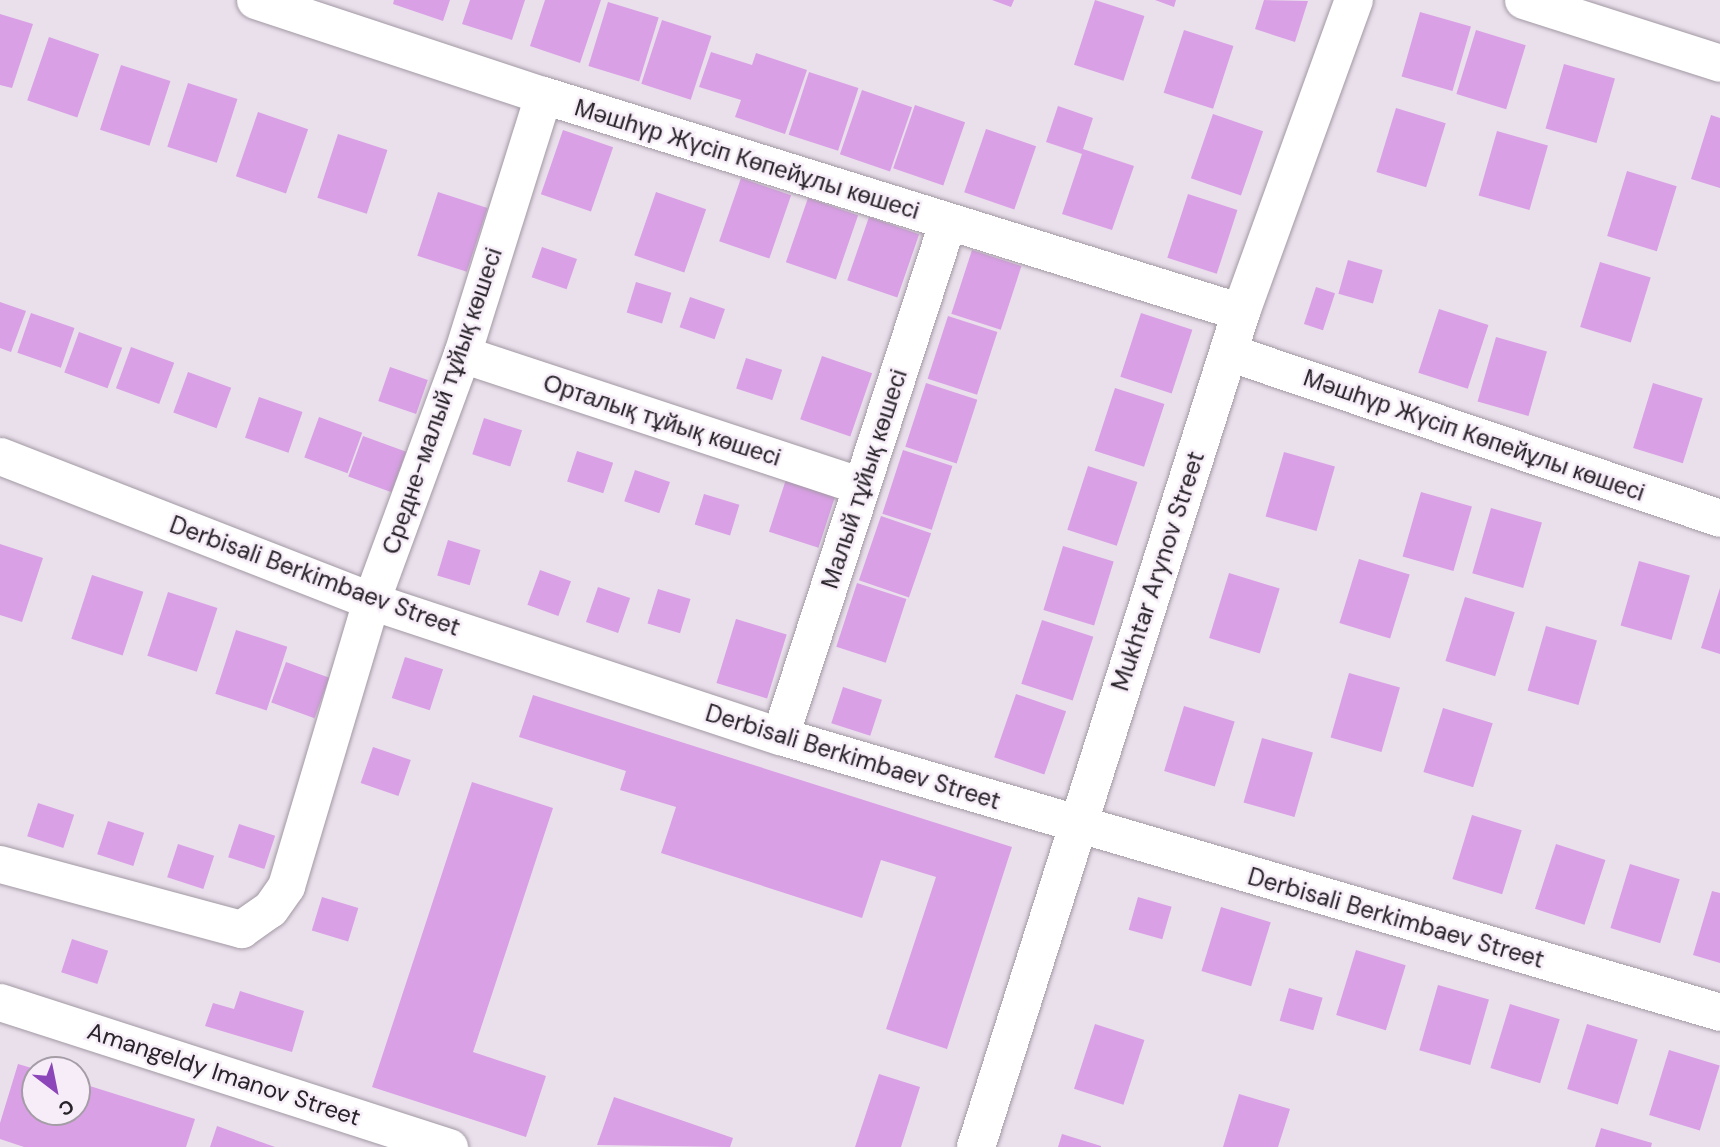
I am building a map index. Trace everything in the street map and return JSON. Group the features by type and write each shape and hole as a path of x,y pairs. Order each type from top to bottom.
{"main road":[{"name":"Mukhtar Arynov Street","path":"976,1147 1241,312 1354,0"}],"street":[{"name":"Мәшһүр Жүсіп Көпейұлы көшесі","path":"255,0 947,223 1241,312"},
{"path":"1523,0 1720,63"},
{"name":"Средне-малый тұйық көшесі","path":"0,864 241,929 270,909 286,886 371,601 462,355 543,95"},
{"name":"Малый тұйық көшесі","path":"780,736 947,223"},
{"name":"Мәшһүр Жүсіп Көпейұлы көшесі","path":"1228,352 1720,518"},
{"name":"Орталық тұйық көшесі","path":"462,355 861,486"},
{"name":"Derbisali Berkimbaev Street","path":"0,456 371,601 780,736 1077,826 1720,1012"},
{"name":"Amangeldy Imanov Street","path":"0,1002 449,1147"}],"building":[{"path":"394,0 450,0 443,21 393,4"},
{"path":"470,0 525,0 512,40 462,24"},
{"path":"545,0 601,0 580,63 530,46"},
{"path":"992,0 1014,0 1011,7"},
{"path":"1095,0 1144,16 1123,81 1074,65"},
{"path":"1155,0 1176,0 1174,7"},
{"path":"1264,0 1308,1 1295,42 1255,29"},
{"path":"608,2 659,17 639,82 588,66"},
{"path":"1420,12 1471,27 1452,91 1402,76"},
{"path":"0,14 33,24 12,88 0,85"},
{"path":"662,20 711,36 691,100 641,84"},
{"path":"1184,30 1233,46 1213,109 1164,93"},
{"path":"1476,30 1526,45 1506,109 1456,94"},
{"path":"49,37 99,54 77,118 27,100"},
{"path":"711,52 752,65 756,53 807,70 785,134 735,117 741,100 699,87"},
{"path":"1564,64 1615,79 1596,143 1546,128"},
{"path":"121,65 170,81 149,146 100,130"},
{"path":"809,72 858,88 838,151 789,135"},
{"path":"188,83 237,99 217,163 167,147"},
{"path":"862,90 912,107 890,172 840,154"},
{"path":"915,105 965,122 943,186 893,168"},
{"path":"1058,106 1093,118 1083,149 1134,166 1112,230 1062,214 1082,154 1046,142"},
{"path":"1396,108 1446,123 1426,187 1376,172"},
{"path":"258,112 308,129 286,194 236,176"},
{"path":"1213,114 1263,131 1241,196 1191,178"},
{"path":"1711,115 1720,118 1720,188 1691,179"},
{"path":"986,129 1036,146 1014,210 964,192"},
{"path":"563,130 613,147 591,212 541,194"},
{"path":"1497,131 1548,146 1529,210 1479,195"},
{"path":"338,134 387,150 367,214 317,198"},
{"path":"1627,171 1677,186 1657,251 1607,236"},
{"path":"741,178 791,195 769,259 719,241"},
{"path":"438,192 487,208 467,272 417,256"},
{"path":"656,192 706,209 684,273 634,255"},
{"path":"1188,194 1237,210 1217,274 1167,258"},
{"path":"808,198 858,215 836,280 786,262"},
{"path":"869,217 919,234 897,298 847,280"},
{"path":"542,247 577,259 567,289 532,277"},
{"path":"972,250 1021,266 1001,330 951,314"},
{"path":"1348,260 1383,270 1373,304 1338,294"},
{"path":"1600,262 1651,277 1631,343 1580,327"},
{"path":"636,282 671,293 662,323 627,313"},
{"path":"1316,287 1335,293 1323,330 1304,324"},
{"path":"690,297 725,309 715,339 680,327"},
{"path":"0,302 26,311 11,352 0,348"},
{"path":"1439,309 1488,325 1468,389 1418,373"},
{"path":"31,313 74,328 61,368 17,353"},
{"path":"1141,313 1192,330 1172,393 1120,377"},
{"path":"948,316 997,332 977,395 928,379"},
{"path":"79,332 122,348 108,388 64,372"},
{"path":"1496,337 1547,352 1528,416 1478,401"},
{"path":"131,347 174,363 159,404 116,388"},
{"path":"822,356 872,373 850,437 800,419"},
{"path":"746,358 782,370 772,400 736,388"},
{"path":"390,367 428,380 416,414 378,401"},
{"path":"188,372 231,388 217,428 173,412"},
{"path":"926,383 977,400 957,463 905,447"},
{"path":"1653,383 1703,398 1683,463 1633,448"},
{"path":"1115,388 1164,404 1144,467 1095,451"},
{"path":"259,397 302,412 288,453 245,438"},
{"path":"319,417 362,433 348,473 304,457"},
{"path":"484,418 522,430 510,467 472,454"},
{"path":"363,436 406,452 392,492 348,476"},
{"path":"903,450 952,466 932,530 882,514"},
{"path":"577,451 613,463 603,493 567,481"},
{"path":"1284,452 1335,467 1316,531 1266,516"},
{"path":"1088,466 1137,482 1117,546 1067,530"},
{"path":"790,467 839,483 818,548 769,532"},
{"path":"635,470 670,482 659,513 624,501"},
{"path":"1421,492 1472,507 1453,571 1403,556"},
{"path":"704,494 739,505 730,535 695,525"},
{"path":"1491,508 1542,523 1523,588 1472,573"},
{"path":"881,516 931,533 909,598 859,580"},
{"path":"448,540 481,550 470,585 437,575"},
{"path":"0,544 43,558 22,622 0,615"},
{"path":"1063,546 1114,561 1094,626 1043,610"},
{"path":"1359,559 1410,574 1390,639 1339,623"},
{"path":"1639,561 1690,576 1671,640 1621,625"},
{"path":"540,570 571,581 558,616 527,605"},
{"path":"1229,573 1280,588 1260,654 1209,638"},
{"path":"92,575 143,592 123,655 71,639"},
{"path":"857,583 906,599 886,663 836,647"},
{"path":"598,587 630,598 618,633 586,622"},
{"path":"1720,588 1720,654 1701,648"},
{"path":"658,589 691,599 680,633 647,623"},
{"path":"168,592 217,608 197,672 147,656"},
{"path":"1465,597 1515,612 1495,676 1445,661"},
{"path":"736,619 787,634 767,699 716,683"},
{"path":"1042,620 1093,637 1073,700 1021,684"},
{"path":"1546,626 1597,641 1578,705 1528,690"},
{"path":"236,630 287,647 267,710 215,694"},
{"path":"405,657 443,669 430,710 392,698"},
{"path":"286,662 329,678 315,718 271,702"},
{"path":"1349,673 1400,688 1381,752 1331,737"},
{"path":"843,687 882,700 870,736 831,723"},
{"path":"1016,694 1066,711 1044,775 994,757"},
{"path":"533,695 1012,847 947,1049 886,1029 936,877 881,860 862,918 661,853 676,807 620,790 626,771 519,737"},
{"path":"1184,706 1235,721 1215,787 1164,771"},
{"path":"1443,708 1493,723 1473,787 1423,772"},
{"path":"1262,738 1313,753 1294,817 1244,802"},
{"path":"373,747 411,760 398,796 361,783"},
{"path":"472,782 553,808 473,1052 546,1076 526,1137 372,1087"},
{"path":"38,803 74,815 63,848 27,836"},
{"path":"1472,815 1522,830 1502,894 1452,879"},
{"path":"108,821 144,833 133,866 97,854"},
{"path":"239,824 275,836 264,869 228,857"},
{"path":"178,844 214,856 203,889 167,877"},
{"path":"1556,844 1605,860 1584,925 1535,909"},
{"path":"1630,864 1680,879 1660,943 1610,928"},
{"path":"1712,891 1720,893 1720,963 1693,955"},
{"path":"322,897 358,908 348,942 312,930"},
{"path":"1138,897 1172,907 1162,939 1129,930"},
{"path":"1221,907 1271,922 1251,986 1201,971"},
{"path":"72,939 108,951 97,984 61,972"},
{"path":"1356,950 1406,965 1386,1030 1336,1015"},
{"path":"1438,985 1489,1000 1470,1065 1419,1050"},
{"path":"1289,988 1323,998 1313,1030 1280,1021"},
{"path":"240,991 304,1011 292,1052 205,1026 213,1003 234,1009"},
{"path":"1510,1004 1560,1019 1540,1083 1490,1068"},
{"path":"1095,1024 1144,1040 1123,1105 1074,1089"},
{"path":"1587,1024 1638,1039 1618,1105 1567,1089"},
{"path":"1669,1050 1720,1065 1700,1131 1649,1115"},
{"path":"18,1064 21,1065 21,1126 91,1126 91,1086 195,1119 186,1147 24,1147 0,1139 0,1123"},
{"path":"879,1074 920,1087 901,1147 855,1147"},
{"path":"1239,1094 1290,1109 1278,1147 1223,1147"},
{"path":"614,1097 733,1138 730,1147 597,1145"},
{"path":"217,1126 275,1147 210,1147"},
{"path":"1601,1128 1652,1143 1651,1147 1595,1147"},
{"path":"1062,1134 1101,1146 1101,1147 1058,1147"}]}
